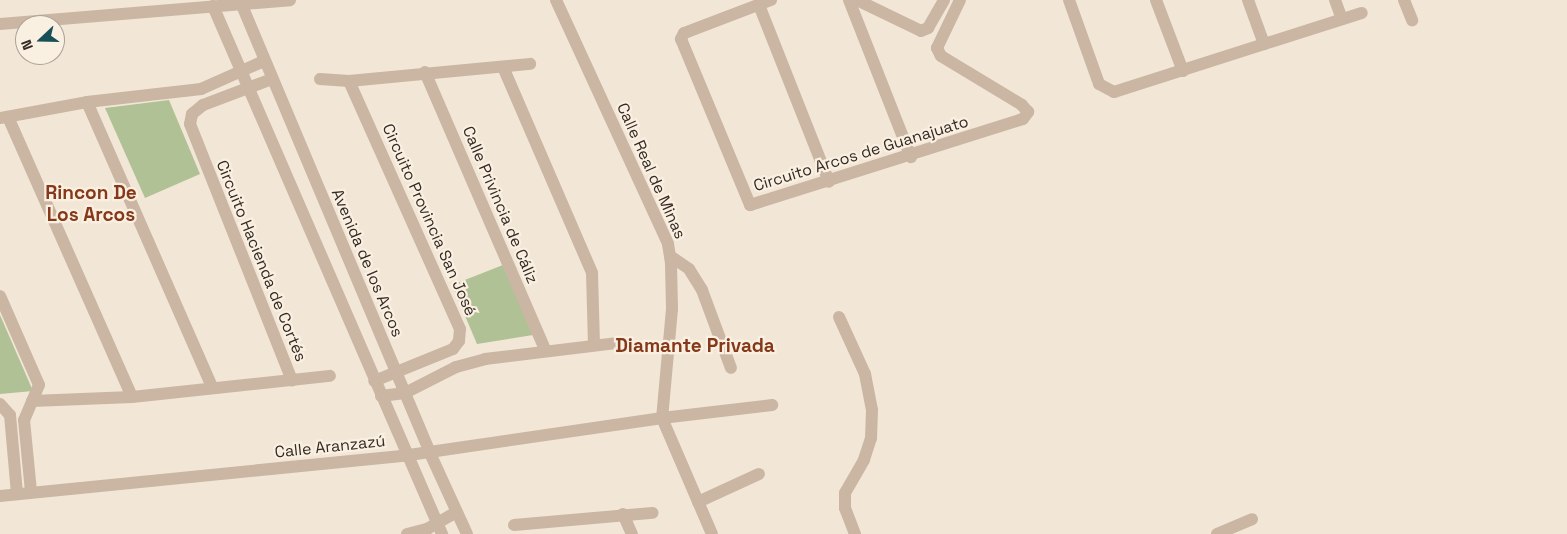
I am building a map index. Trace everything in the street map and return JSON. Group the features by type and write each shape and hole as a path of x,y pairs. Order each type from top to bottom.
{"street":[{"path":"0,24 189,4 213,6 290,0"},
{"name":"Calle Real de Minas","path":"556,0 661,228 670,256 672,309 662,418 712,534"},
{"path":"849,0 911,156"},
{"path":"857,0 921,31 928,28 944,0"},
{"name":"Circuito Arcos de Guanajuato","path":"765,2 684,33 681,39 750,205 830,182 1018,122 1028,112 1022,104 941,56 937,48 940,36 960,0"},
{"path":"1068,0 1099,84 1114,92 1362,13"},
{"path":"1156,0 1183,71"},
{"path":"1248,0 1264,44"},
{"path":"1335,0 1342,19"},
{"path":"1404,0 1412,20"},
{"path":"765,2 830,182"},
{"name":"Avenida de los Arcos","path":"241,3 465,533"},
{"path":"213,6 374,381 409,455 440,528"},
{"path":"132,397 4,117 87,102 201,89 264,61"},
{"path":"320,79 349,82 424,72 530,64"},
{"path":"503,67 592,274 594,345"},
{"name":"Calle Privincia de Cáliz","path":"424,72 546,351"},
{"name":"Circuito Hacienda de Cortés","path":"32,401 132,397 292,380 190,124 192,114 203,105 272,79"},
{"name":"Circuito Provincia San José","path":"349,82 460,329 459,341 453,349 374,381"},
{"path":"87,102 212,387"},
{"path":"670,256 689,269 702,290 731,368"},
{"path":"0,296 39,386 24,420 32,492"},
{"path":"839,317 865,374 872,410 871,438 864,460 845,493 845,508 855,534"},
{"path":"381,396 405,393 456,367 546,351 618,344"},
{"path":"292,380 330,376"},
{"path":"0,404 10,415 17,494"},
{"name":"Calle Aranzazú","path":"0,496 409,455 662,418 772,405"},
{"path":"698,502 759,474"},
{"path":"407,534 440,528 456,512"},
{"path":"514,525 543,528 623,514 652,513"},
{"path":"623,514 632,534"},
{"path":"1223,533 1252,519"}],"green space":[{"path":"169,100 200,174 145,198 105,108"},
{"path":"503,265 533,335 477,344 452,285"},
{"path":"0,315 33,391 0,394"}],"district":[{"name":"Rincon De Los Arcos","path":"91,204"},
{"name":"Diamante Privada","path":"695,346"}]}
